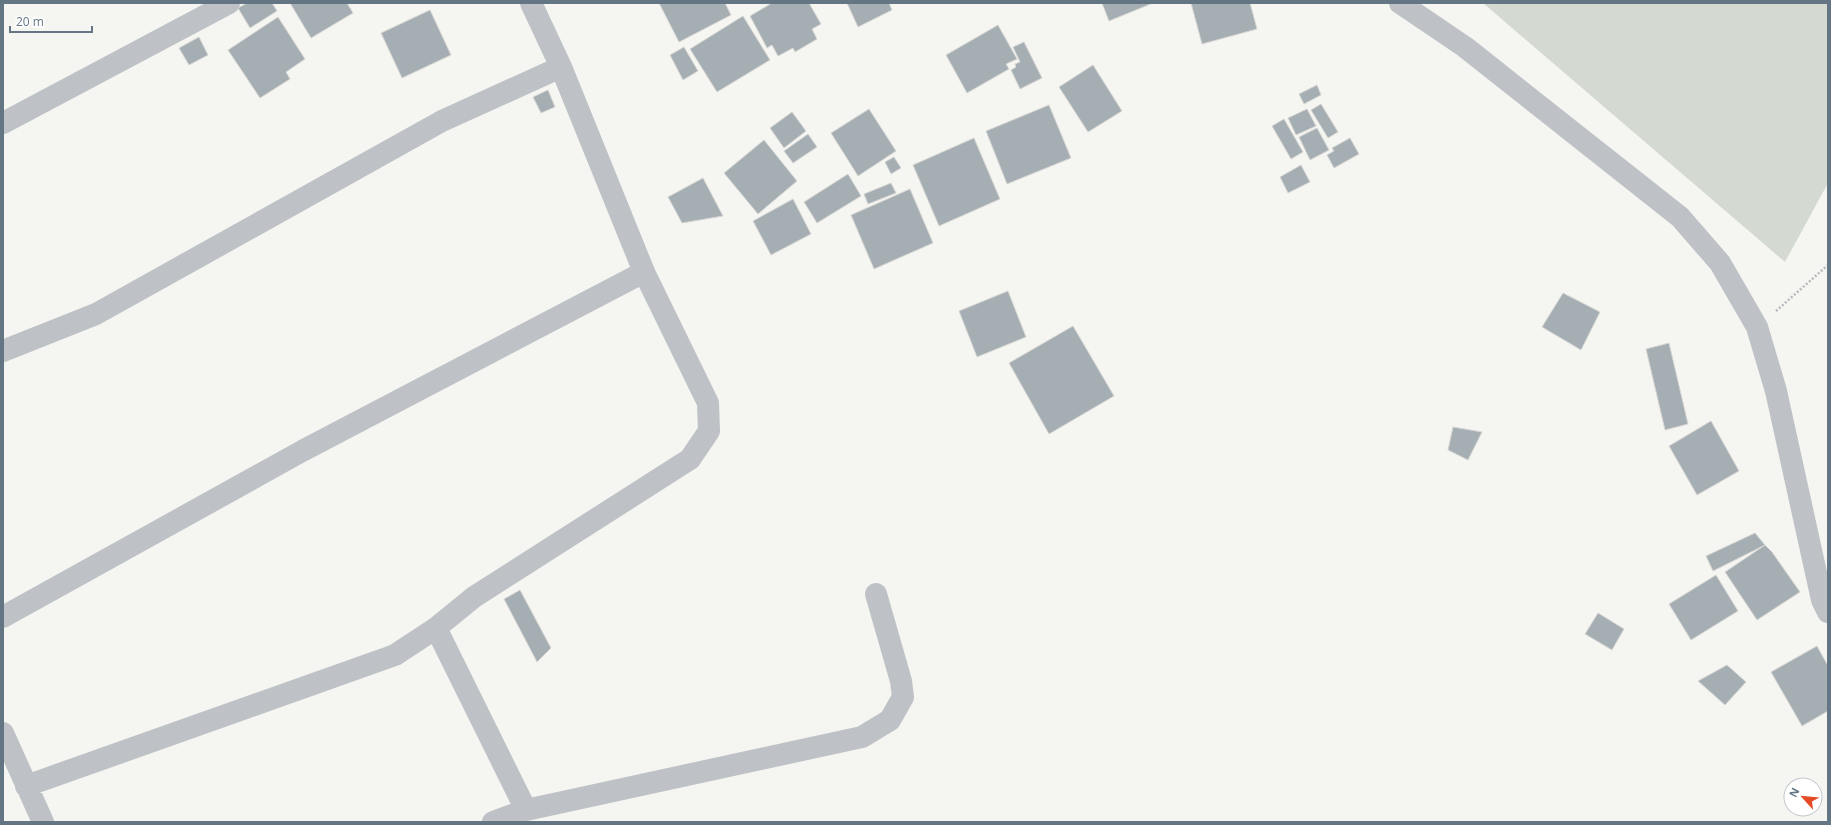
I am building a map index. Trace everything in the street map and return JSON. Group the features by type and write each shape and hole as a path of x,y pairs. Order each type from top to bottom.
{"street":[{"path":"3,123 229,3"},
{"path":"26,786 395,655 436,628 474,597 690,458 710,431 708,403 644,272 561,67 531,3"},
{"path":"1400,3 1465,47 1680,217 1720,263 1757,327 1776,391 1822,600 1828,612"},
{"path":"3,351 96,314 442,121 561,67"},
{"path":"3,616 304,450 644,272"},
{"path":"492,822 526,810 862,737 890,720 903,697 901,681 876,594"},
{"path":"436,628 526,810"},
{"path":"3,733 43,822"}],"path":[{"path":"1757,327 1828,265"}],"shaded area":[{"path":"1483,3 1828,3 1828,183 1785,262"}],"building":[{"path":"247,3 272,3 277,11 250,28 238,8"},
{"path":"290,3 347,3 353,13 311,38"},
{"path":"659,3 725,3 731,15 679,42"},
{"path":"772,3 809,3 821,24 812,29 817,39 795,52 793,48 778,56 772,45 767,48 750,16"},
{"path":"847,3 889,3 892,10 858,27"},
{"path":"1102,3 1153,3 1109,21"},
{"path":"1191,3 1250,3 1257,29 1202,44"},
{"path":"430,10 451,55 402,78 381,33"},
{"path":"743,16 770,60 717,92 690,49"},
{"path":"278,17 305,59 286,72 290,79 260,98 228,50"},
{"path":"998,25 1017,59 1006,64 1009,69 967,93 946,55"},
{"path":"199,37 208,55 189,65 179,48"},
{"path":"1024,42 1042,78 1020,89 1011,70 1016,67 1015,64 1020,62 1013,47"},
{"path":"684,47 698,71 683,80 670,55"},
{"path":"1093,65 1122,111 1088,132 1059,87"},
{"path":"1317,85 1321,95 1304,104 1299,94"},
{"path":"548,90 555,107 541,113 533,97"},
{"path":"1321,104 1338,132 1328,138 1311,110"},
{"path":"1049,105 1071,158 1007,184 986,131"},
{"path":"869,109 896,151 858,176 831,133"},
{"path":"1307,109 1316,126 1296,135 1288,118"},
{"path":"792,112 806,131 784,148 770,128"},
{"path":"1284,119 1303,152 1291,159 1272,126"},
{"path":"1317,128 1329,150 1310,160 1299,137"},
{"path":"808,134 817,147 793,163 784,151"},
{"path":"974,138 1000,199 939,226 913,165"},
{"path":"1350,138 1359,154 1334,168 1327,155 1334,151 1332,148"},
{"path":"764,140 797,181 758,214 724,173"},
{"path":"894,157 901,168 891,174 885,162"},
{"path":"1301,165 1310,182 1288,193 1280,177"},
{"path":"848,174 861,196 817,223 804,202"},
{"path":"703,178 723,216 682,223 668,197"},
{"path":"891,183 896,193 868,204 864,194"},
{"path":"910,189 933,243 874,269 851,215"},
{"path":"793,199 811,234 771,255 753,221"},
{"path":"1008,291 1026,337 977,357 959,311"},
{"path":"1563,293 1600,312 1581,350 1542,327"},
{"path":"1073,326 1114,396 1049,434 1009,363"},
{"path":"1669,343 1688,424 1665,430 1646,349"},
{"path":"1711,421 1739,471 1697,495 1669,446"},
{"path":"1453,427 1482,432 1468,460 1448,450"},
{"path":"1755,533 1765,545 1713,571 1706,556"},
{"path":"1765,545 1772,552 1800,592 1757,620 1725,572"},
{"path":"1716,575 1738,611 1691,640 1669,604"},
{"path":"520,590 551,648 537,662 504,599"},
{"path":"1598,613 1624,629 1612,650 1585,634"},
{"path":"1817,646 1828,666 1828,711 1802,726 1771,672"},
{"path":"1727,665 1746,682 1725,705 1698,681"}]}
